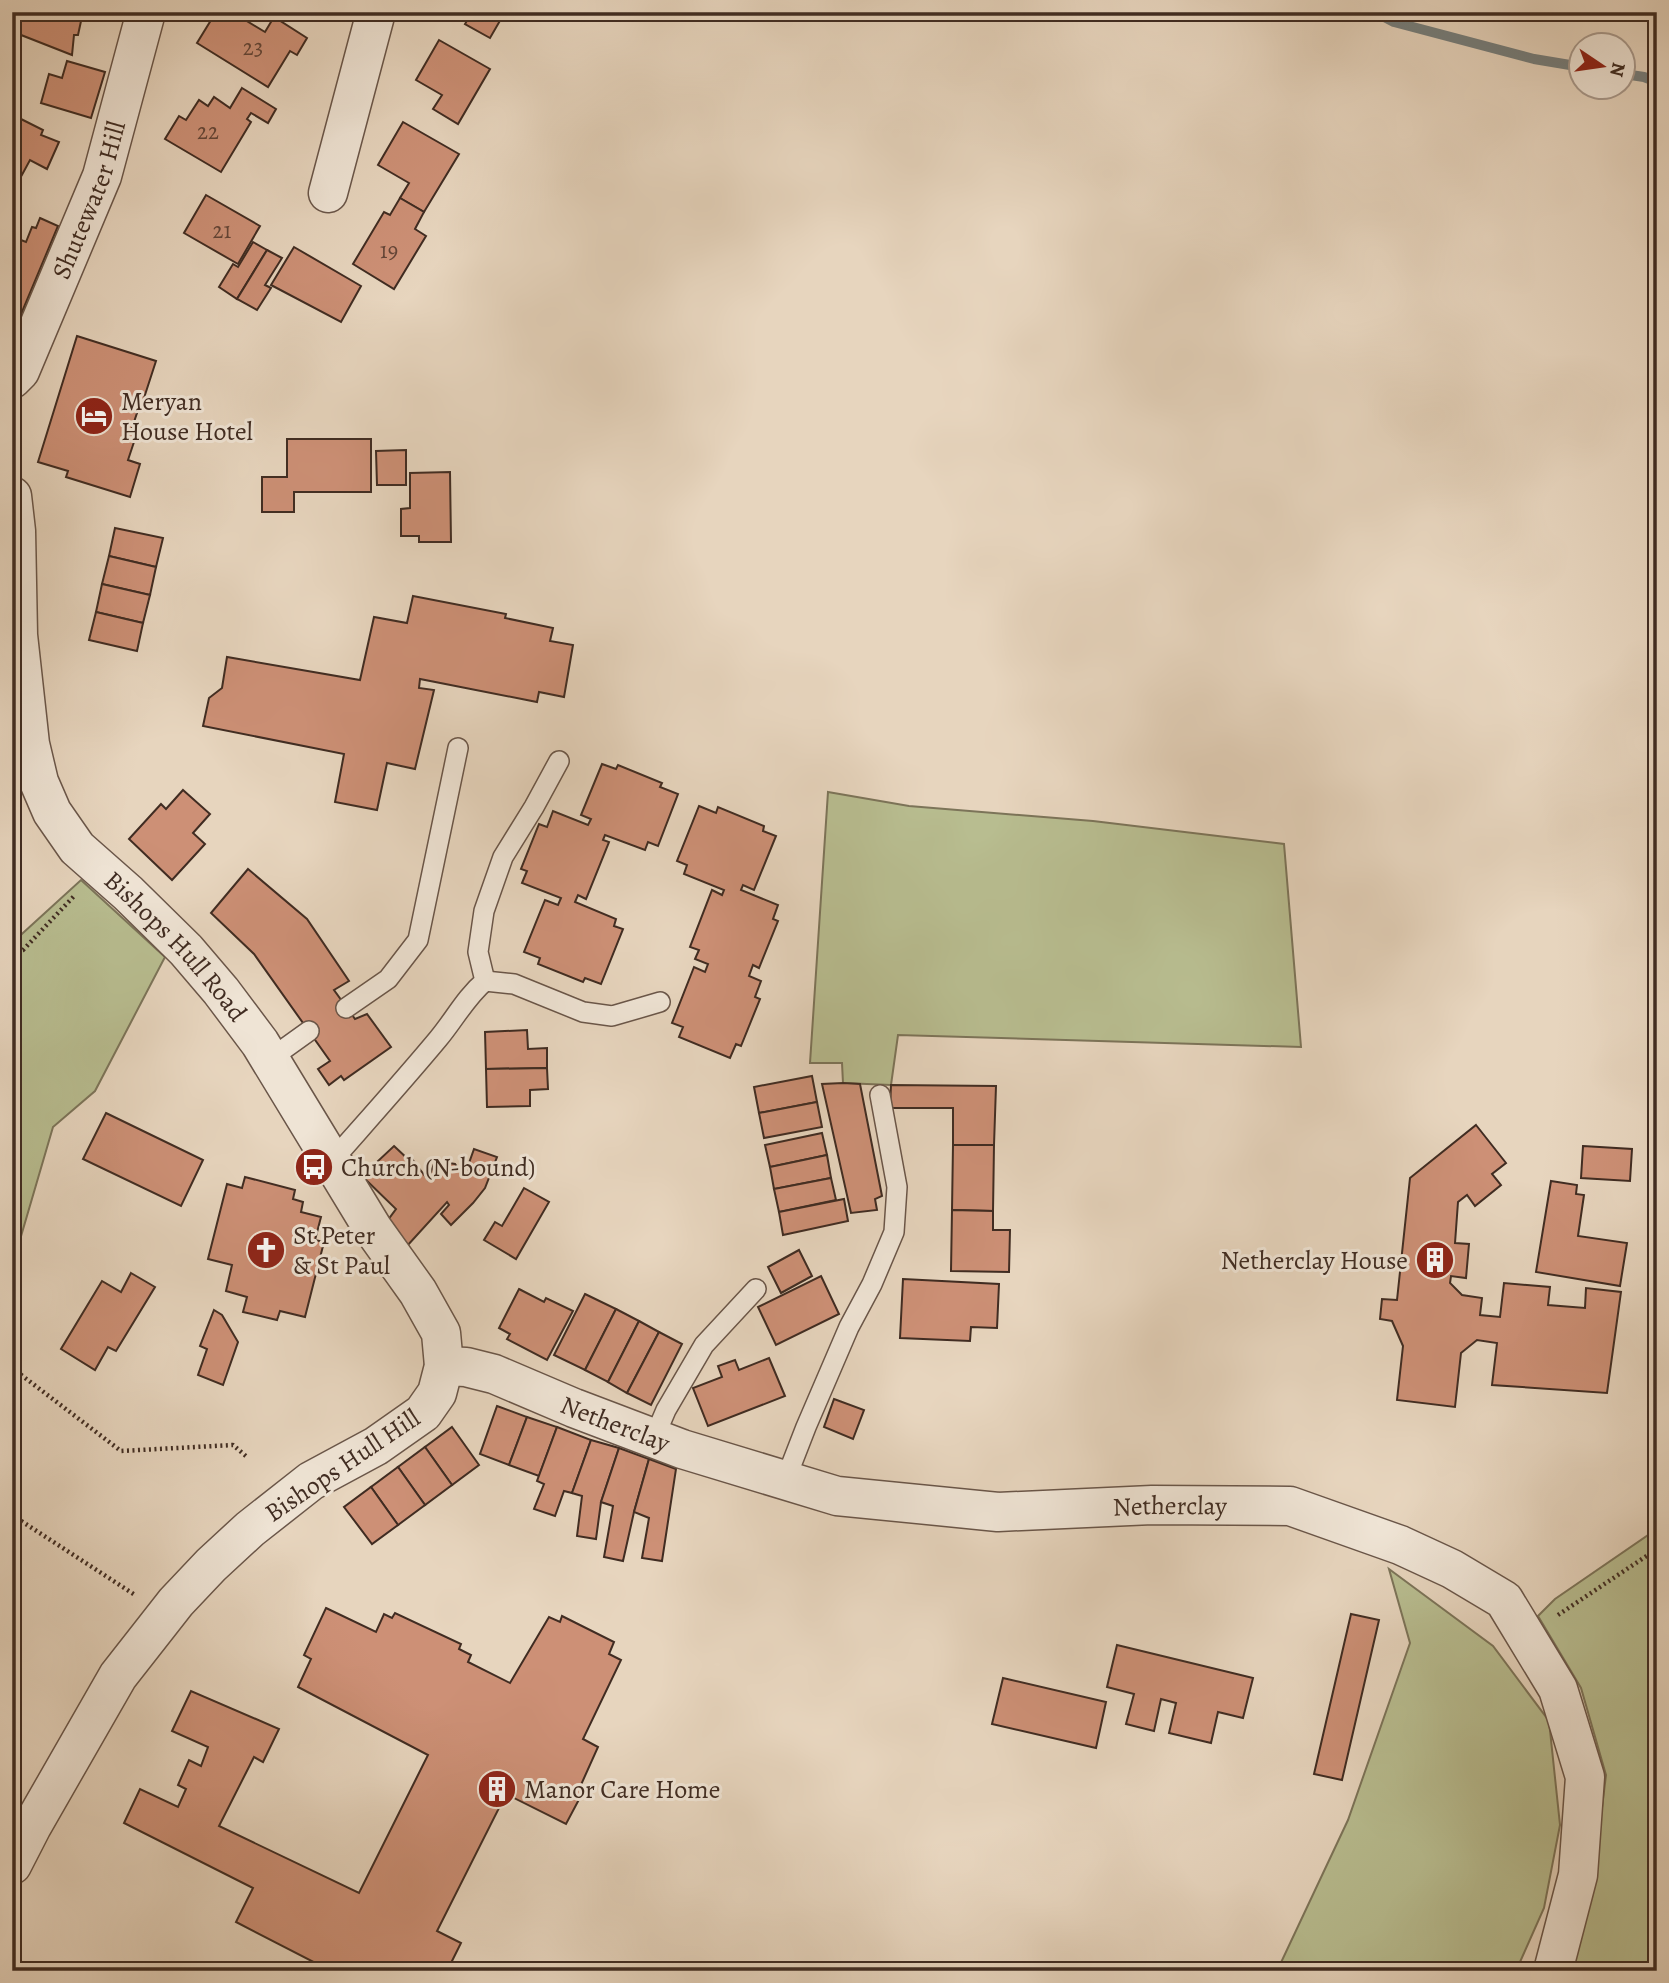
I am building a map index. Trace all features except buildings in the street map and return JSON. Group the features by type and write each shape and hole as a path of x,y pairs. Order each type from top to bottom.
{"street":[{"name":"Shutewater Hill","path":"12,379 20,371 102,176 146,12"},
{"path":"328,193 376,12"},
{"name":"Bishops Hull Road","path":"12,496 16,531 18,635 30,744 39,782 52,812 77,848 186,950 260,1043 373,1229 418,1292 441,1333 444,1366"},
{"name":"Netherclay","path":"444,1366 466,1367 494,1374 654,1438 837,1496 998,1512 1152,1505 1290,1506 1400,1545 1452,1569 1504,1600 1558,1689 1586,1777 1578,1875 1553,1971"},
{"name":"Bishops Hull Hill","path":"12,1864 118,1676 176,1602 231,1547 311,1481 376,1447 423,1413 436,1393 444,1366"}],"lane":[{"path":"346,1008 388,979 418,940 458,748"},
{"path":"485,981 478,952 492,889 503,857 559,761"},
{"path":"331,1162 403,1082 477,987 485,981 514,984 583,1012 612,1016 660,1002"},
{"path":"270,1059 309,1031"},
{"path":"785,1481 849,1326 872,1284 894,1232 897,1187 880,1095"},
{"path":"654,1438 666,1410 704,1345 755,1289"}],"path":[{"path":"12,952 23,950 101,868"},
{"path":"12,1368 121,1451 233,1445 247,1457"},
{"path":"12,1516 130,1591 163,1618"},
{"path":"1524,1634 1568,1609 1657,1549"}],"green space":[{"path":"828,792 909,806 1093,821 1284,844 1301,1047 898,1035 891,1085 843,1083 842,1063 810,1063"},
{"path":"81,880 165,957 95,1091 53,1127 12,1267 12,943"},
{"path":"1657,1529 1657,1941 1649,1971 1568,1971 1593,1881 1606,1775 1581,1688 1538,1616 1555,1599"},
{"path":"1389,1569 1493,1646 1549,1721 1560,1825 1544,1908 1516,1971 1277,1971 1348,1820 1410,1643"}],"waterway":[{"path":"1375,12 1394,22 1534,59 1568,65"},
{"path":"1638,76 1657,82"}],"place":[{"name":"Meryan House Hotel","path":"94,416"},
{"name":"Church (N-bound)","path":"314,1167"},
{"name":"St Peter & St Paul","path":"266,1250"},
{"name":"Netherclay House","path":"1435,1260"},
{"name":"Manor Care Home","path":"497,1789"}]}
